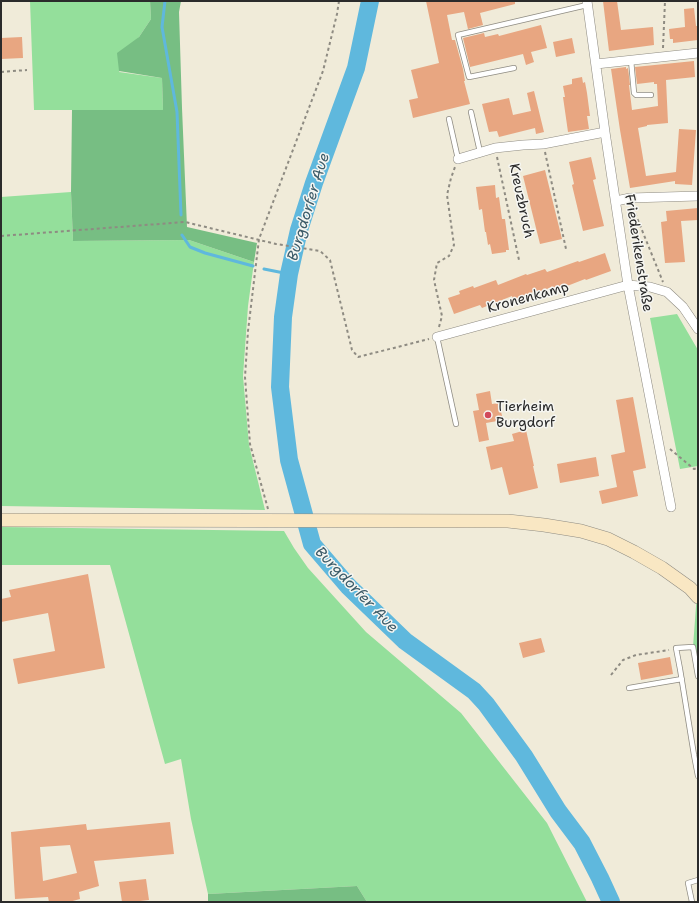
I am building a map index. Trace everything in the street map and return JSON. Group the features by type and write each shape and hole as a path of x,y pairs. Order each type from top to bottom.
{"street":[{"name":"Friederikenstraße","path":"587,3 628,285 671,507"},
{"path":"596,64 698,53"},
{"name":"Kreuzbruch","path":"458,159 495,148 523,144 543,144 605,132"},
{"path":"616,201 630,198 698,196"},
{"path":"628,285 650,287 667,292 683,307 698,329"},
{"name":"Kronenkamp","path":"437,337 628,285"},
{"path":"1,520 508,521 581,531 608,539 662,568 690,588 698,597"}],"lane":[{"path":"514,68 469,77 458,35 587,3"},
{"path":"631,60 634,94 651,95"},
{"path":"471,112 480,152"},
{"path":"448,119 458,159"},
{"path":"437,337 456,424"},
{"path":"698,676 693,646 676,648 698,776"},
{"path":"629,688 682,679"},
{"path":"692,902 688,882 698,880"}],"path":[{"path":"269,512 250,444 245,377 248,331 259,239 323,71 339,1"},
{"path":"663,56 665,1"},
{"path":"1,72 27,70"},
{"path":"543,144 566,248"},
{"name":"Kreuzbruch","path":"495,148 519,260"},
{"path":"1,236 185,222 276,244 320,251 330,260 352,350 358,357 437,337 442,316 434,280 437,263 449,256 454,245 447,194 458,159"},
{"path":"630,198 667,292"},
{"path":"658,439 694,468 698,468"},
{"path":"611,675 623,660 636,655 676,648"}],"green space":[{"path":"30,1 150,1 151,19 119,72 162,78 163,110 34,110"},
{"path":"150,1 181,1 179,12 187,227 257,243 254,262 189,240 73,241 71,192 72,110 163,110 162,78 119,71 117,53 139,37 151,19"},
{"path":"71,192 73,241 189,240 254,262 248,306 243,376 249,445 265,510 1,506 1,197"},
{"path":"677,314 698,350 698,466 680,469 650,318"},
{"path":"1,527 284,531 308,568 366,632 461,713 547,823 587,902 367,902 357,886 208,894 191,819 181,759 165,764 110,565 1,565"},
{"path":"698,579 698,676 693,647"},
{"path":"357,886 367,902 208,902 208,894"}],"building":[{"path":"426,1 515,1 515,4 480,13 483,25 468,29 464,12 447,15 452,40 455,40 463,69 464,81 470,104 413,118 409,100 418,98 411,70 439,63"},
{"path":"603,1 617,1 621,30 653,27 654,45 609,51"},
{"path":"694,8 696,26 698,26 698,40 673,43 673,39 670,39 669,29 685,27 684,9"},
{"path":"541,25 547,48 531,52 534,62 526,65 523,54 470,67 463,38 484,33 485,37 498,34 499,36"},
{"path":"22,37 23,58 1,59 1,38"},
{"path":"572,38 575,53 556,57 553,42"},
{"path":"694,61 695,77 666,80 668,123 647,125 638,128 646,176 676,172 679,129 696,130 692,185 675,184 675,181 630,188 611,69 628,68 632,110 658,106 657,84 654,84 654,82 637,84 635,67"},
{"path":"582,77 583,83 585,82 587,93 590,116 587,116 589,129 568,132 563,86 572,84 572,79"},
{"path":"534,91 544,132 536,134 535,128 499,137 497,131 489,132 482,104 509,98 513,115 531,111 527,93"},
{"path":"591,157 596,179 593,180 604,226 583,231 572,185 574,184 569,162"},
{"path":"545,170 562,239 540,244 523,176"},
{"path":"495,185 496,198 499,197 502,219 505,219 509,250 506,250 506,252 492,254 485,232 482,209 479,210 476,187"},
{"path":"698,208 698,220 681,221 685,262 665,263 661,222 667,221 666,211"},
{"path":"605,253 611,271 562,288 562,285 553,289 552,287 534,294 533,292 513,300 512,296 482,308 480,305 454,314 448,298 460,294 459,291 473,286 474,288 496,280 498,285 526,274 527,275 545,269 547,272"},
{"name":"Tierheim Burgdorf","path":"490,391 492,404 499,403 503,420 486,423 489,440 479,442 473,411 479,410 476,394"},
{"path":"633,397 646,468 633,471 638,496 602,504 599,491 617,487 611,455 625,452 616,400"},
{"path":"526,430 538,488 509,495 502,467 491,470 486,447 514,441 512,434"},
{"path":"596,457 599,476 560,483 557,464"},
{"path":"88,574 105,668 18,684 13,659 55,651 48,613 1,622 1,599 11,597 9,590"},
{"path":"541,638 545,652 523,658 519,643"},
{"path":"670,657 673,674 641,680 638,663"},
{"path":"170,822 174,854 94,861 99,886 79,892 80,899 69,902 49,902 48,897 15,899 11,832 86,824 87,830","holes":["70,845 77,873 43,881 40,847"]},
{"path":"146,879 149,900 122,902 119,882"}],"waterway":[{"path":"165,1 162,27 177,112 181,215"},
{"name":"Burgdorfer Aue","path":"370,1 356,68 314,183 299,230 289,274 283,317 280,387 289,460 312,544 348,586 405,641 474,691 486,704 524,756 558,811 582,843 611,902"},
{"path":"182,235 190,247 205,253 253,266"},
{"path":"264,269 289,274"}],"place":[{"name":"Tierheim Burgdorf","path":"488,415"}]}
